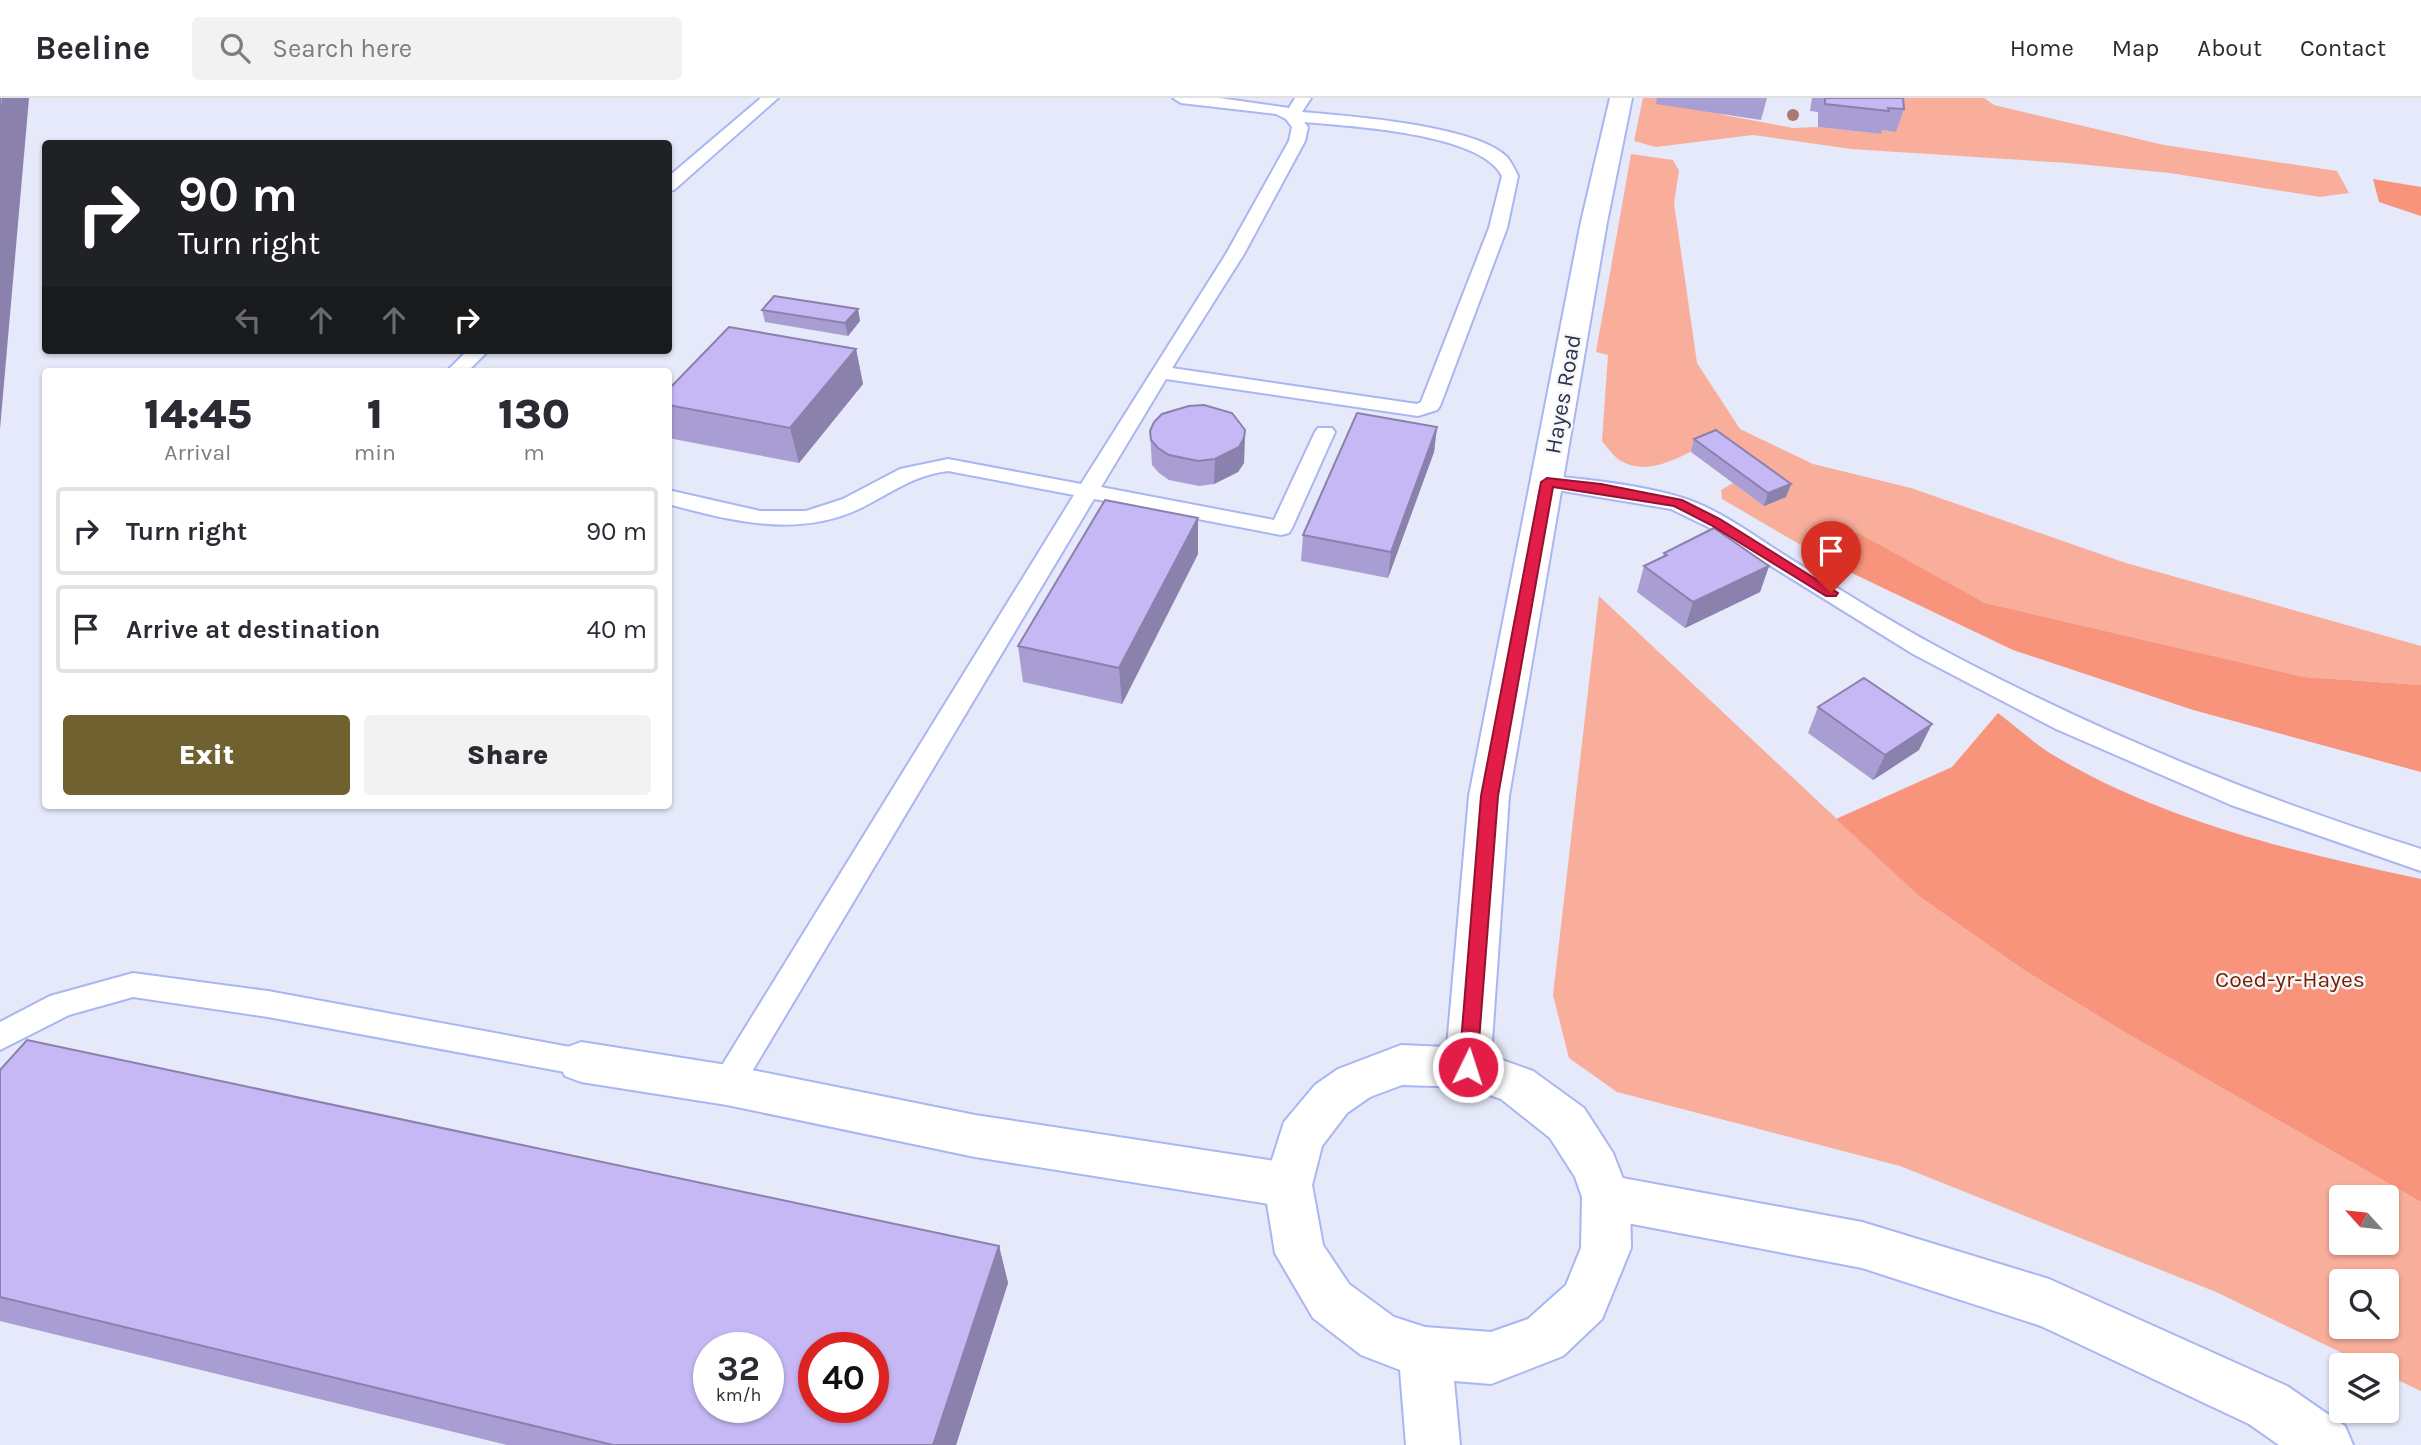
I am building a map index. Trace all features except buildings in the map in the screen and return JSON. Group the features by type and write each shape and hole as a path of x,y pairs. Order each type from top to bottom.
{"street":[{"name":"Hayes Road","path":"1468,1067 1489,796 1594,222 1621,98"},
{"path":"581,1062 727,1086 975,1136 1288,1185"},
{"path":"1401,1065 1468,1067 1517,1085 1567,1123 1596,1168 1606,1196 1606,1248 1584,1302 1545,1338 1491,1358 1425,1353 1379,1337 1331,1301 1300,1253 1288,1185 1301,1137 1331,1099 1354,1083 1401,1065"},
{"path":"1606,1196 1862,1245 2049,1304 2268,1405 2326,1445"},
{"path":"1425,1353 1433,1445"}],"lane":[{"path":"672,183 770,98"},
{"path":"1160,372 1418,410 1430,406 1498,228 1510,176 1501,159 1470,143 1297,107 1280,110 1181,98"},
{"path":"727,1086 1160,372 1235,254 1297,141 1300,127 1297,107"},
{"path":"460,368 475,354"},
{"path":"672,498 741,515 796,519 832,512 901,474 928,466 948,465 1281,528 1325,432"},
{"path":"1547,482 1601,488 1677,503 1716,522 1948,664 2006,695 2143,759 2269,810 2421,860"},
{"path":"0,1037 61,1005 133,985 268,1004 581,1062"}],"shaded area":[{"path":"1643,98 1657,98 1724,115 1793,128 1818,127 1881,134 1881,130 1896,131 1894,98 1984,98 1994,105 2164,145 2337,171 2349,193 2320,197 2170,173 2068,163 1851,149 1753,135 1656,147 1634,141"},
{"path":"1631,154 1673,160 1679,171 1674,203 1697,363 1740,429 1813,464 1911,488 2126,563 2421,646 2421,685 2304,677 1985,603 1856,533 1835,565 1722,499 1721,490 1733,483 1764,506 1694,450 1649,467 1630,465 1618,459 1602,441 1608,355 1596,352"},
{"path":"1599,596 1920,897 2024,970 2121,1030 2391,1185 2329,1185 2329,1255 2399,1255 2399,1189 2421,1202 2421,1391 2399,1381 2399,1353 2342,1353 2216,1292 1900,1166 1617,1092 1569,1058 1553,995"}],"green space":[{"path":"2373,179 2421,187 2421,216 2379,202"},
{"path":"1856,532 1985,603 2304,677 2421,685 2421,772 2193,710 2013,650 1835,565"},
{"name":"Coed-yr-Hayes","path":"1998,713 2053,755 2140,799 2185,817 2279,846 2421,879 2421,1202 2399,1189 2399,1185 2391,1185 2121,1030 2024,970 1920,897 1836,819 1952,767"}],"route":[{"path":"1468,1067 1489,796 1547,482 1601,488 1677,503 1716,522 1831,593"}]}
